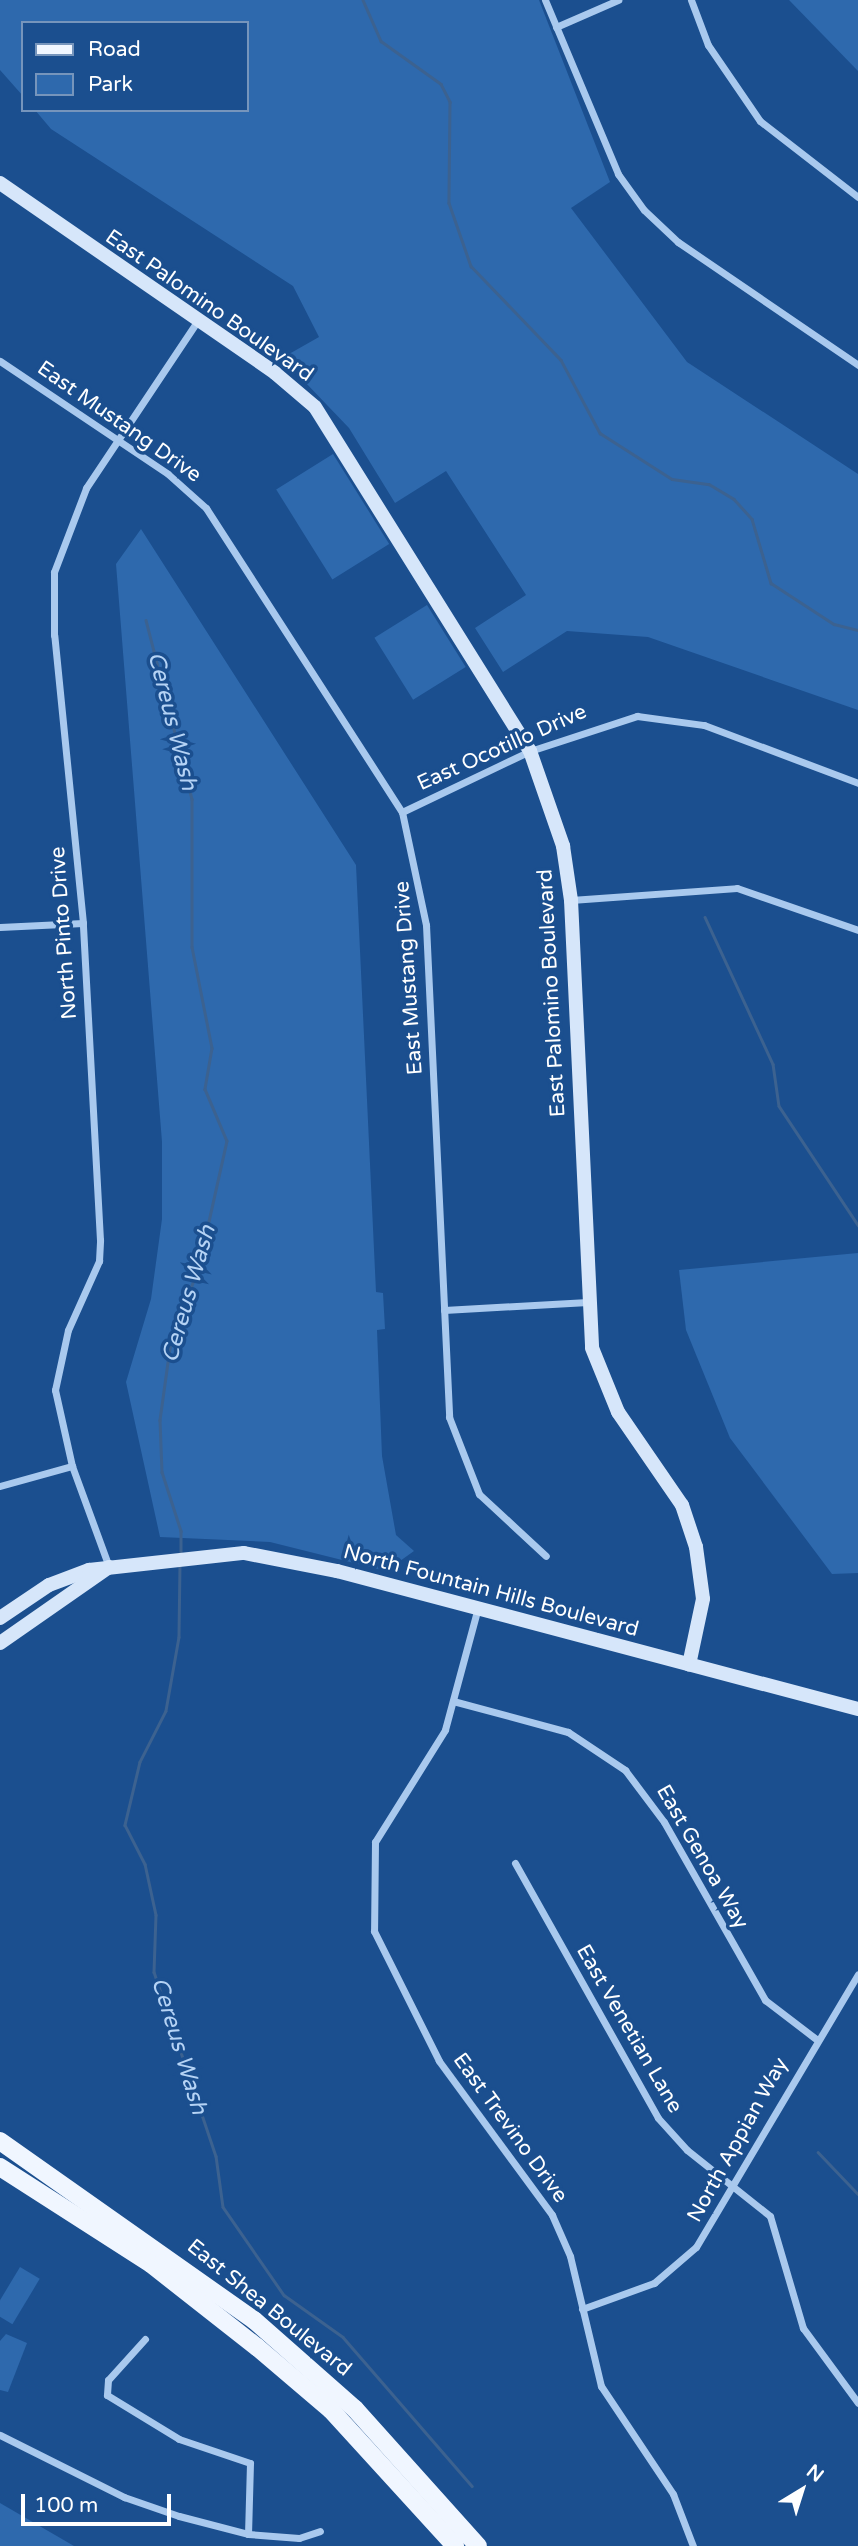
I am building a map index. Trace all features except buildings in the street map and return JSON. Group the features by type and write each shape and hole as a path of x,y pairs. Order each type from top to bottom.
{"main road":[{"name":"East Shea Boulevard","path":"0,2141 198,2274 297,2355 396,2465 478,2546"},
{"name":"East Shea Boulevard","path":"0,2167 208,2306 396,2465 455,2546"}],"street":[{"path":"545,0 618,174 644,210 678,242 858,365"},
{"path":"556,27 618,0"},
{"path":"691,0 708,45 760,121 858,197"},
{"name":"East Palomino Boulevard","path":"0,183 198,320 315,407 530,751 563,846 572,900 592,1348 604,1384 682,1505 696,1547 703,1599 689,1665"},
{"name":"North Pinto Drive","path":"109,1567 72,1466 55,1390 68,1330 99,1261 100,1240 83,923 54,635 54,572 86,488 198,320"},
{"name":"East Mustang Drive","path":"1,364 118,439 188,489 223,527 402,812 426,925 449,1417 465,1469 496,1514 546,1556"},
{"name":"East Ocotillo Drive","path":"402,812 530,751 595,725 670,717 858,783"},
{"path":"572,900 737,888 858,930"},
{"path":"0,927 83,923"},
{"path":"444,1310 588,1302"},
{"path":"0,1486 72,1466"},
{"name":"North Fountain Hills Boulevard","path":"0,1618 49,1585 109,1567 244,1553 337,1571 477,1611 858,1709"},
{"name":"North Fountain Hills Boulevard","path":"0,1643 109,1567"},
{"name":"East Trevino Drive","path":"477,1611 445,1730 375,1842 369,1908 374,1931 445,2070 552,2215 582,2309 601,2386 673,2494 693,2546"},
{"name":"East Genoa Way","path":"453,1701 568,1732 625,1770 664,1822 765,2000 816,2039"},
{"name":"East Venetian Lane","path":"515,1863 658,2118 687,2150 736,2185 770,2216 803,2328 858,2403"},
{"name":"North Appian Way","path":"582,2309 635,2293 676,2267 711,2227 816,2039 858,1974"},
{"path":"145,2339 108,2380 107,2395 179,2439 250,2463 248,2534"},
{"path":"0,2435 124,2497 248,2534 299,2538 320,2531"}],"green space":[{"path":"0,0 539,0 610,182 571,208 687,362 858,474 858,710 648,637 567,631 503,672 475,628 526,595 446,471 395,503 349,428 282,358 319,337 293,286 51,129 37,112 248,112 248,21 21,21 21,94 0,70"},
{"path":"789,0 858,0 858,71 857,70"},
{"path":"333,454 389,544 332,579 276,490"},
{"path":"141,529 356,865 376,1292 383,1293 385,1329 377,1330 382,1456 396,1535 414,1551 386,1571 270,1542 160,1537 126,1382 151,1299 162,1219 162,1142 116,564"},
{"path":"427,605 466,667 413,700 374,638"},
{"path":"858,1253 858,1573 832,1574 730,1438 686,1330 679,1270"},
{"path":"20,2267 40,2279 12,2324 0,2317 0,2300"},
{"path":"6,2334 27,2343 8,2392 0,2390 0,2341"},
{"path":"0,2503 74,2546 0,2546"}],"waterway":[{"path":"363,0 381,41 441,84 450,102 449,203 471,266 561,360 600,433 672,479 709,484 734,499 752,519 771,583 834,624 858,630"},
{"name":"Cereus Wash","path":"146,620 192,799 192,947 212,1048 205,1089 227,1141 199,1266 170,1348 160,1420 162,1472 181,1531 181,1554"},
{"path":"705,917 773,1064 779,1106 858,1225"},
{"name":"Cereus Wash","path":"180,1564 179,1637 166,1711 140,1762 125,1825 145,1864 156,1915 154,1972 216,2156 223,2207 284,2295 343,2337 472,2486"},
{"path":"818,2152 858,2194"}]}
